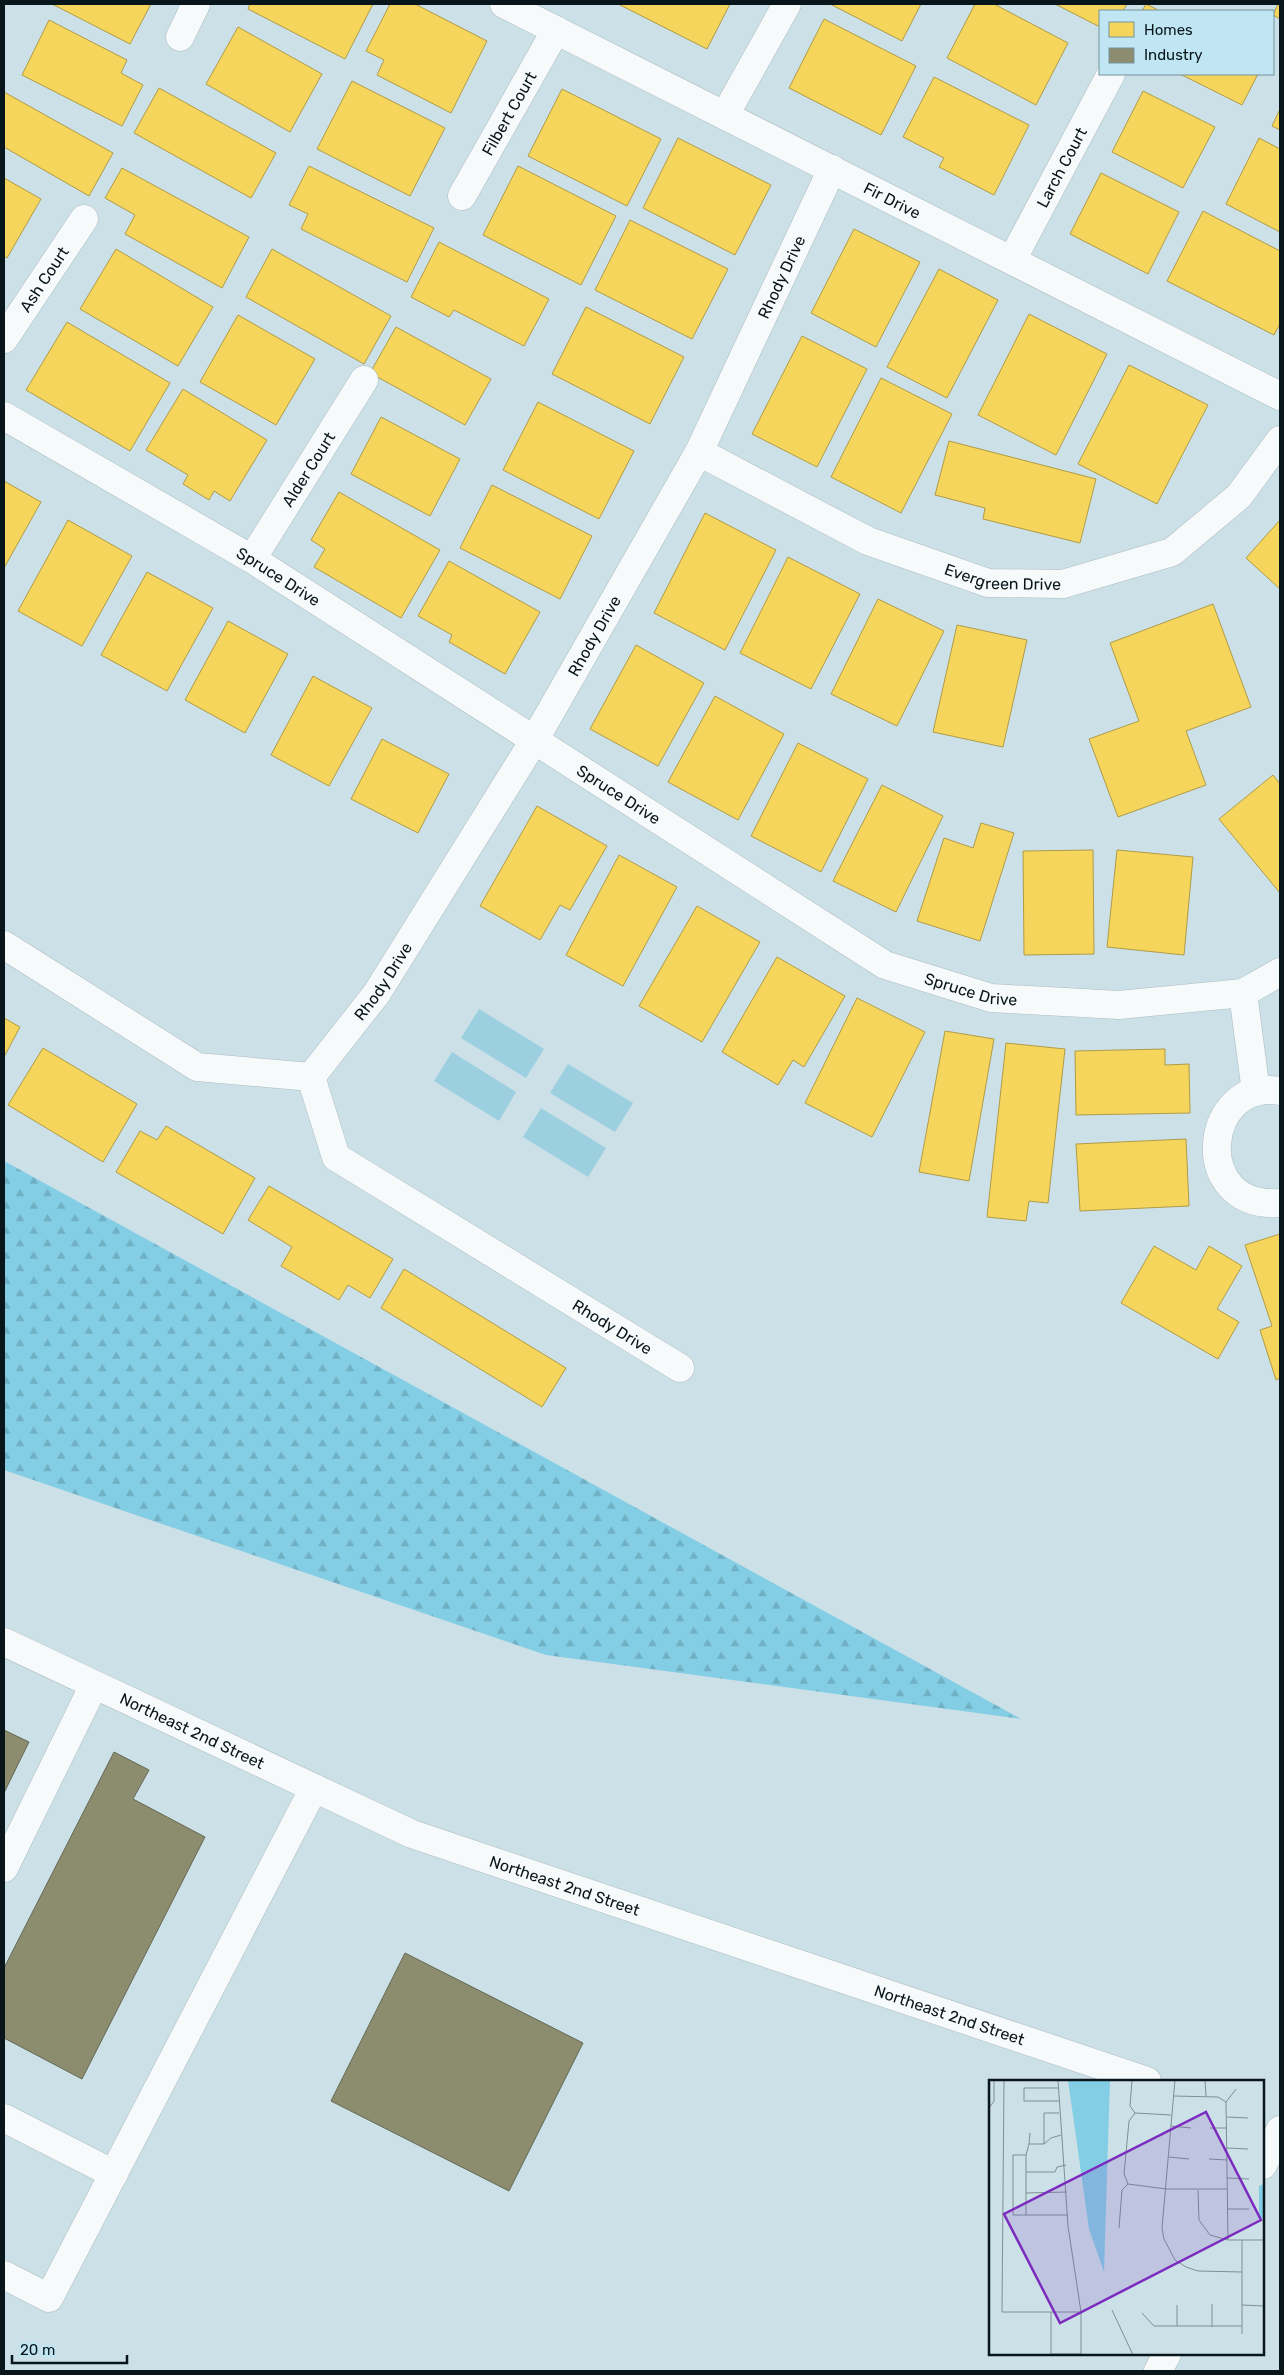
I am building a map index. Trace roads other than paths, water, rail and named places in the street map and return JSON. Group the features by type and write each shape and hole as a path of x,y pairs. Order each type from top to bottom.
{"street":[{"path":"180,37 196,4"},
{"name":"Fir Drive","path":"504,4 1280,396"},
{"path":"725,115 787,4"},
{"name":"Filbert Court","path":"462,196 556,30"},
{"name":"Larch Court","path":"1012,260 1110,75"},
{"name":"Rhody Drive","path":"680,1368 336,1157 311,1077 377,994 535,740 699,452 832,169"},
{"name":"Ash Court","path":"4,339 84,219"},
{"name":"Alder Court","path":"252,559 364,380"},
{"name":"Spruce Drive","path":"4,416 252,559 886,966 991,998 1119,1005 1243,993 1280,972"},
{"name":"Evergreen Drive","path":"699,452 868,541 988,583 1064,584 1172,552 1239,496 1280,440"},
{"path":"4,945 197,1067 311,1077"},
{"path":"1243,993 1268,1092 1239,1102 1225,1116 1217,1134 1216,1153 1221,1172 1232,1188 1248,1199 1267,1204 1280,1204"},
{"name":"Northeast 2nd Street","path":"4,1642 412,1834 1144,2080"},
{"path":"4,1868 94,1685"},
{"path":"4,2275 50,2298 314,1788"},
{"path":"4,2118 114,2174"},
{"path":"1264,2120 1280,2126"},
{"path":"1264,2163 1280,2130"},
{"path":"1158,2371 1166,2355"}]}
